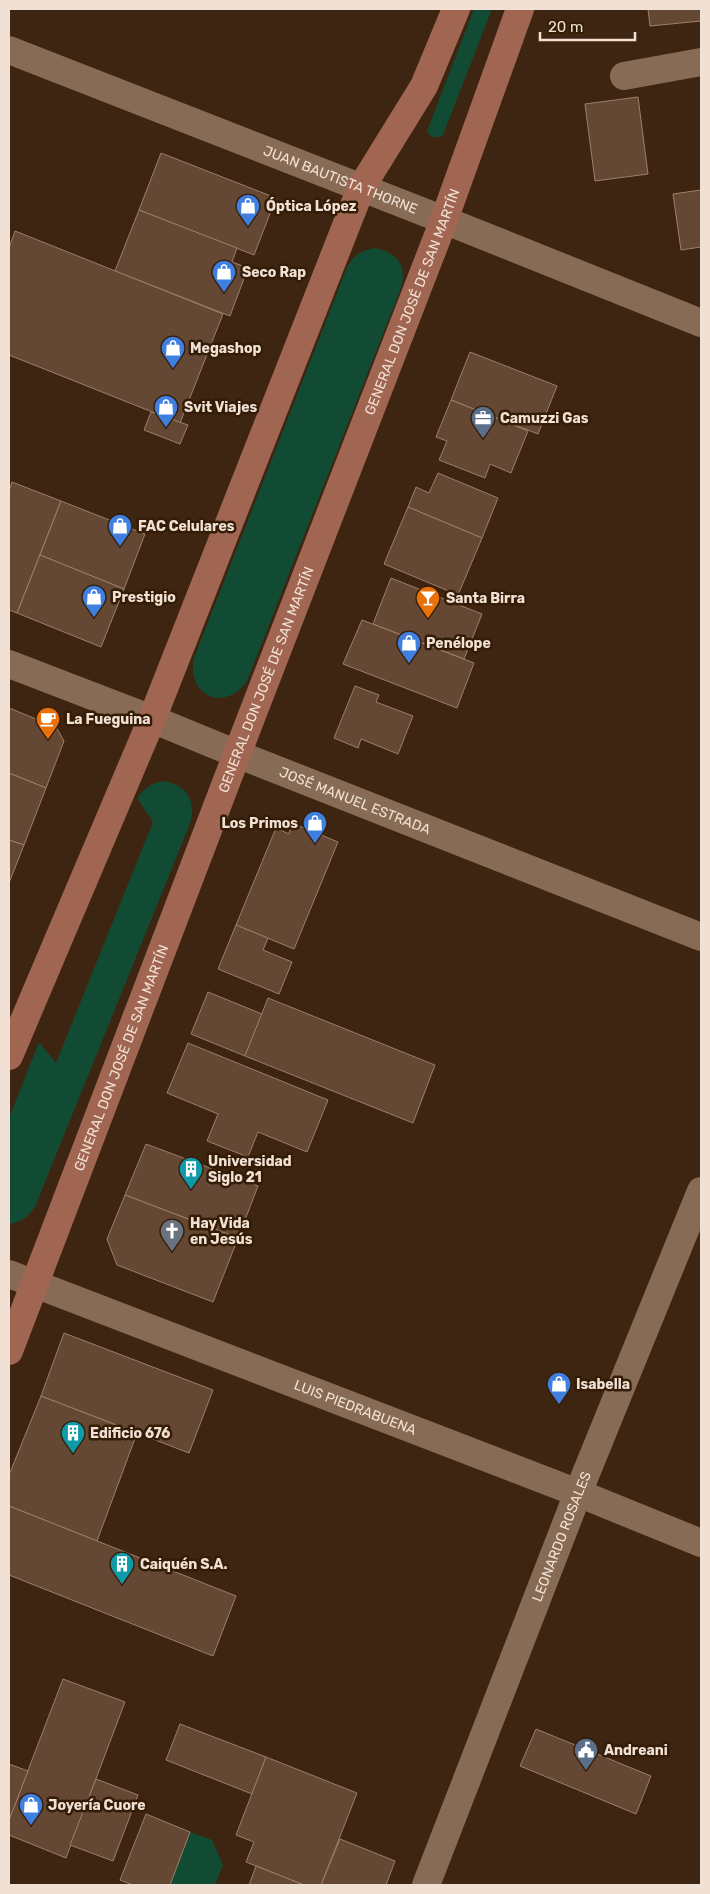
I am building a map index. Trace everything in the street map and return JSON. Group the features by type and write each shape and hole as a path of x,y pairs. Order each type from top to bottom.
{"main road":[{"path":"9,1056 152,719 361,188 424,86 456,9"},
{"name":"GENERAL DON JOSÉ DE SAN MARTÍN","path":"9,1351 237,754 444,220 520,9"}],"street":[{"name":"JUAN BAUTISTA THORNE","path":"9,50 701,323"},
{"path":"624,76 701,62"},
{"name":"JOSÉ MANUEL ESTRADA","path":"9,664 701,937"},
{"name":"LEONARDO ROSALES","path":"426,1885 578,1492 701,1191"},
{"name":"LUIS PIEDRABUENA","path":"9,1274 578,1492 701,1543"}],"green space":[{"path":"474,9 492,9 443,135 434,137 427,131"},
{"path":"375,248 390,253 399,261 403,273 401,288 247,681 238,691 228,696 218,698 209,696 201,690 196,682 193,671 194,658 348,265 360,253"},
{"path":"164,781 178,786 188,794 192,806 191,821 35,1207 24,1219 9,1224 9,1118 39,1042 56,1063 153,822 137,798 149,786"},
{"path":"190,1832 212,1840 223,1865 215,1885 170,1885"}],"building":[{"path":"648,9 701,9 701,21 650,26"},
{"path":"638,97 648,174 595,181 585,104"},
{"path":"161,153 276,198 254,255 139,210"},
{"path":"701,190 701,247 681,250 673,194"},
{"path":"139,210 237,248 232,262 248,268 230,316 115,271"},
{"path":"15,231 223,314 180,423 9,355 9,248"},
{"path":"470,352 557,386 538,434 451,400"},
{"name":"Camuzzi Gas","path":"451,400 528,431 511,473 490,464 485,478 439,460 447,441 436,437"},
{"name":"Svit Viajes","path":"151,412 188,425 180,444 144,430"},
{"path":"438,473 498,498 482,538 408,507 416,487 429,493"},
{"path":"12,482 61,501 17,613 9,610 9,491"},
{"path":"61,501 145,534 124,589 40,555"},
{"path":"408,507 482,538 458,595 384,564"},
{"path":"40,555 124,589 101,647 17,613"},
{"name":"Santa Birra","path":"391,578 482,614 464,659 373,624"},
{"name":"Penélope","path":"362,620 474,663 457,708 343,664"},
{"path":"355,686 379,695 376,702 413,716 398,754 361,739 358,748 334,738"},
{"path":"9,708 56,727 64,741 46,788 9,773"},
{"path":"9,773 46,788 24,845 9,840"},
{"path":"292,823 338,842 294,949 236,925 276,828 289,834"},
{"path":"9,840 24,845 9,883"},
{"path":"236,925 268,938 263,950 292,962 279,994 218,969"},
{"path":"208,992 262,1014 245,1056 191,1034"},
{"path":"268,998 435,1065 413,1123 245,1056"},
{"path":"188,1043 328,1100 307,1152 258,1132 248,1157 207,1141 218,1114 167,1093"},
{"name":"Universidad Siglo 21","path":"146,1144 258,1186 238,1238 125,1195"},
{"name":"Hay Vida en Jesús","path":"125,1195 238,1238 213,1302 117,1265 107,1239"},
{"path":"64,1333 213,1390 189,1453 41,1396"},
{"name":"Edificio 676","path":"41,1396 137,1433 97,1541 9,1506 9,1475"},
{"name":"Caiquén S.A.","path":"9,1506 236,1596 213,1656 9,1575"},
{"path":"63,1679 125,1702 66,1858 9,1835 9,1820"},
{"path":"180,1724 266,1757 252,1794 166,1760"},
{"name":"Andreani","path":"536,1729 651,1776 636,1814 520,1766"},
{"path":"266,1757 357,1793 321,1885 304,1885 246,1862 254,1842 236,1835"},
{"path":"9,1764 28,1771 9,1820"},
{"path":"96,1779 138,1795 113,1861 70,1845"},
{"path":"146,1814 190,1832 170,1885 133,1885 120,1880"},
{"path":"340,1839 395,1861 386,1885 321,1885"},
{"path":"256,1866 304,1885 249,1885"}],"place":[{"name":"Óptica López","path":"248,227"},
{"name":"Seco Rap","path":"224,293"},
{"name":"Megashop","path":"173,369"},
{"name":"Svit Viajes","path":"166,428"},
{"name":"Camuzzi Gas","path":"483,439"},
{"name":"FAC Celulares","path":"120,547"},
{"name":"Prestigio","path":"94,618"},
{"name":"Santa Birra","path":"428,619"},
{"name":"Penélope","path":"409,664"},
{"name":"La Fueguina","path":"48,740"},
{"name":"Los Primos","path":"315,844"},
{"name":"Universidad Siglo 21","path":"191,1190"},
{"name":"Hay Vida en Jesús","path":"172,1252"},
{"name":"Isabella","path":"559,1405"},
{"name":"Edificio 676","path":"73,1454"},
{"name":"Caiquén S.A.","path":"122,1585"},
{"name":"Andreani","path":"586,1771"},
{"name":"Joyería Cuore","path":"31,1826"}]}
